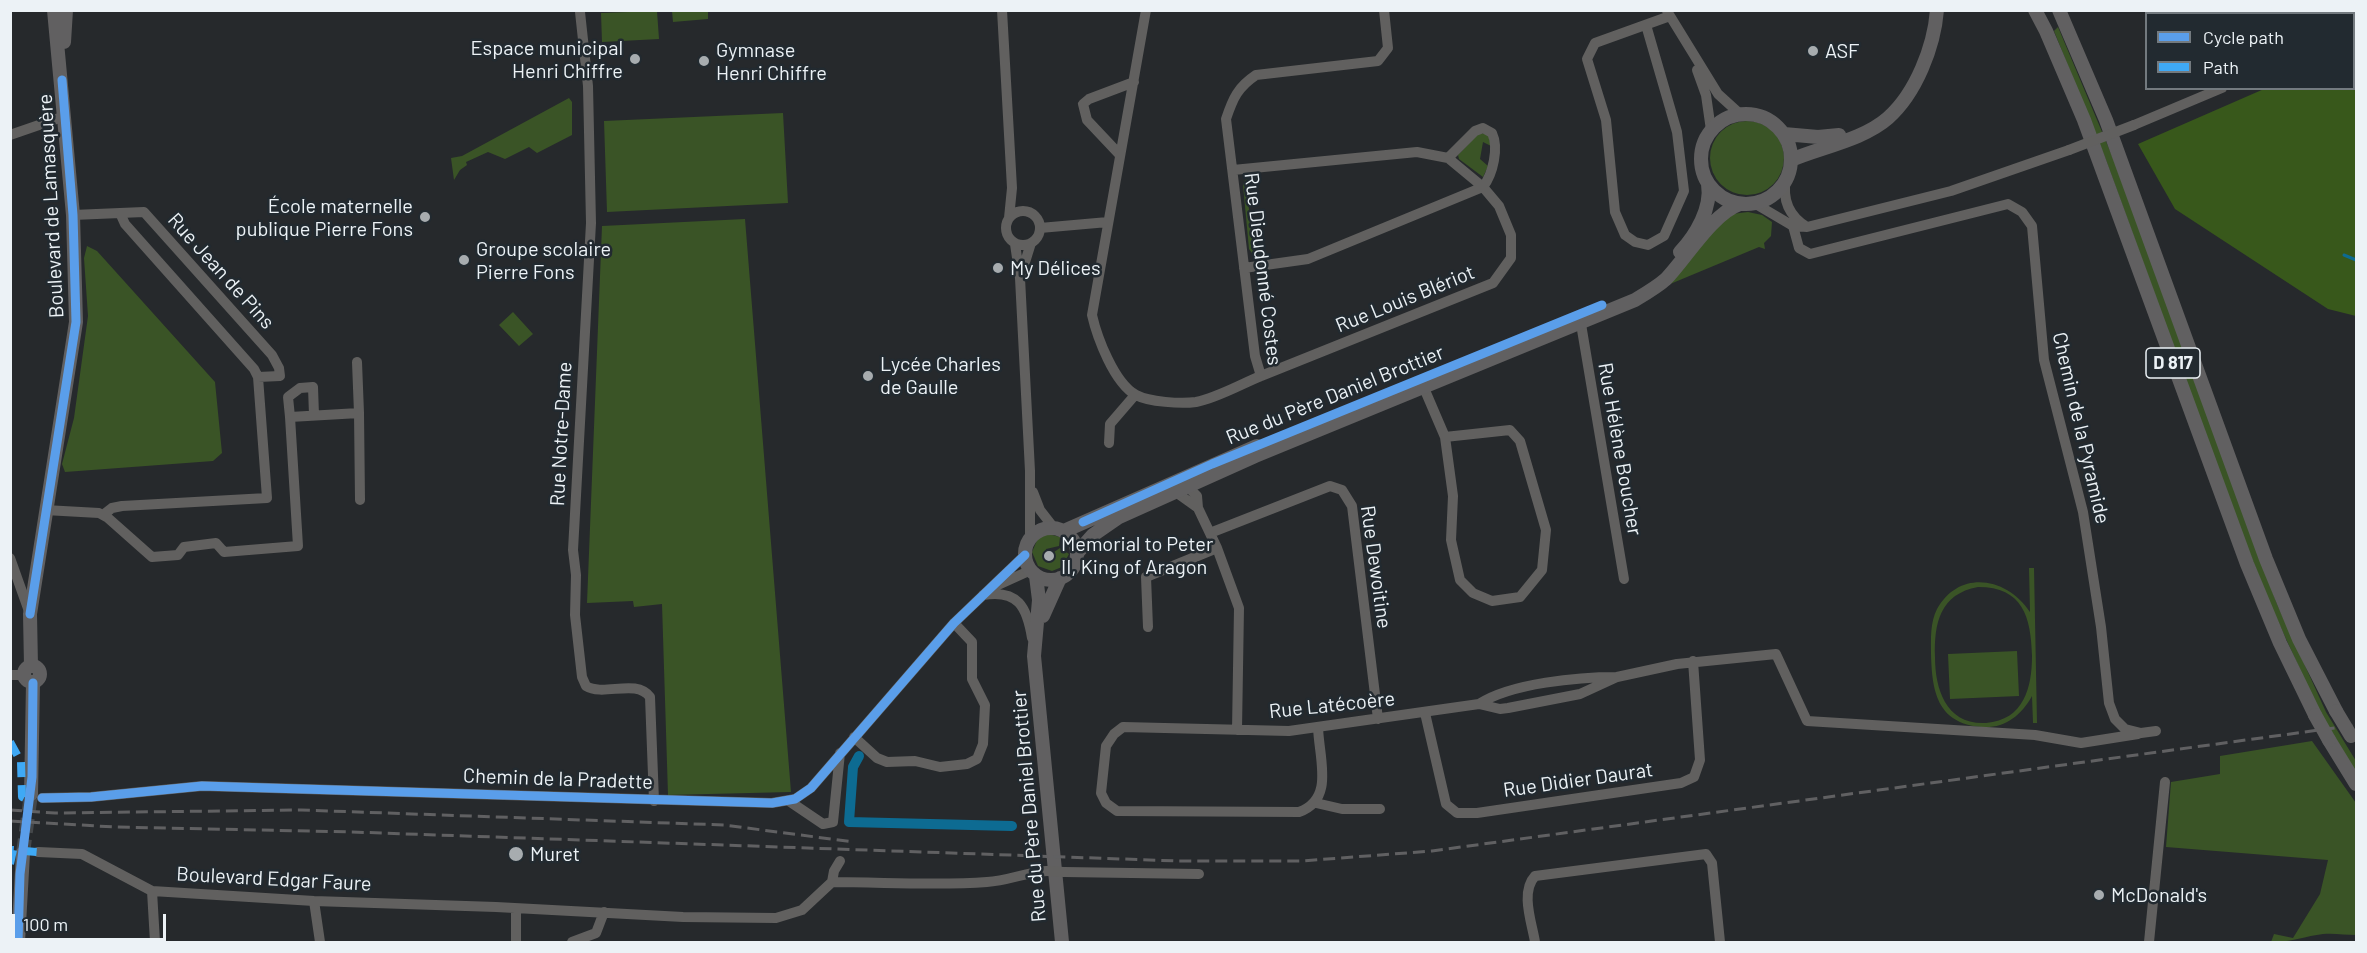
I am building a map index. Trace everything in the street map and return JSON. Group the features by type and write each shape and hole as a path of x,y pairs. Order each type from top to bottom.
{"main road":[{"name":"Boulevard de Lamasquère","path":"36,796 25,675 30,614 76,322 73,215 54,10"},
{"name":"Boulevard de Lamasquère","path":"62,80 66,10"},
{"name":"D 817","path":"2035,10 2084,120 2247,564 2280,643 2315,715 2356,784"},
{"name":"D 817","path":"2059,10 2110,132 2266,559 2299,639 2354,741"},
{"path":"1791,160 1862,133 1888,118 1916,81 1924,64 1939,14"},
{"path":"1740,114 1766,118 1784,134 1791,160 1786,179 1773,195 1747,204 1718,195 1708,184 1701,166 1702,147 1711,130 1726,118 1740,114"},
{"path":"1784,134 1818,137 1862,133"},
{"name":"Rue du Père Daniel Brottier","path":"1059,530 1186,488 1630,294 1658,275 1684,247 1705,215 1710,194 1708,184"},
{"name":"Rue du Père Daniel Brottier","path":"1077,553 1106,525 1255,456 1635,300 1664,281 1715,222 1732,207 1747,204"},
{"path":"1042,529 1059,530 1073,540 1077,553 1072,568 1060,578 1044,579 1034,573 1025,555 1030,538 1042,529"},
{"name":"Rue du Père Daniel Brottier","path":"1034,573 1039,600 1033,643 1062,942"},
{"name":"Rue du Père Daniel Brottier","path":"1036,665 1043,617 1060,578"},
{"path":"18,942 23,853"}],"street":[{"path":"1002,10 1012,188 1007,235 1015,244 1020,278 1030,538"},
{"path":"1109,443 1110,424 1135,395 1112,368 1096,337 1092,315 1146,10"},
{"name":"Rue Dieudonné Costes","path":"1135,395 1176,403 1198,401 1261,376 1255,356 1226,119 1235,93 1242,84 1256,75 1378,61 1388,48 1384,10"},
{"name":"Rue Notre-Dame","path":"579,11 588,96 591,223 573,550 576,575 575,615 582,677 586,686 596,690 639,688 650,697 654,801"},
{"path":"1646,25 1677,132 1683,191 1664,236 1648,245 1635,242 1625,235 1615,212 1606,120 1587,60 1595,43 1646,25 1668,14 1690,53 1718,94 1740,114"},
{"path":"1690,53 1706,94 1711,130"},
{"path":"1120,155 1087,120 1083,104 1089,99 1134,82"},
{"path":"1747,204 1793,226 1807,227 1950,191 2069,150 2217,90"},
{"path":"10,135 65,116"},
{"path":"1244,268 1308,259 1483,187 1489,179 1495,147 1494,137 1488,129 1475,131 1448,158"},
{"name":"Rue Louis Blériot","path":"1233,170 1417,152 1448,158 1483,187 1499,206 1511,234 1511,258 1493,283 1261,376"},
{"path":"1786,179 1785,199 1790,211 1807,227"},
{"path":"1012,188 1026,212"},
{"name":"Chemin de la Pyramide","path":"1793,226 1799,248 1810,254 2008,204 2022,212 2032,226 2044,360 2083,512 2101,627 2109,703 2119,725 2132,732 2141,733"},
{"name":"Rue Jean de Pins","path":"73,215 144,212 272,355 279,368 280,376 293,394"},
{"path":"1009,218 1015,213 1026,212 1035,216 1040,228 1039,234 1031,243 1020,278"},
{"name":"Rue Jean de Pins","path":"120,213 125,224 237,348 258,377"},
{"path":"1040,228 1108,222"},
{"path":"1015,244 1031,243"},
{"name":"Rue Hélène Boucher","path":"1581,324 1624,579"},
{"path":"357,362 360,500"},
{"path":"103,516 112,508 122,506 267,498 258,377 280,376"},
{"path":"45,510 103,516 152,557 178,555 184,547 216,543 224,552 298,546 288,398 300,388 313,387 314,415"},
{"path":"1424,387 1445,437 1453,496 1451,540 1461,580 1473,593 1492,601 1520,597 1542,570 1546,530 1520,441 1510,430 1445,437"},
{"path":"290,417 359,413"},
{"path":"1029,471 1036,501 1059,530"},
{"name":"Rue Dewoitine","path":"1210,534 1330,486 1342,490 1352,506 1378,719"},
{"path":"1186,488 1217,548 1239,608 1237,730"},
{"path":"1186,488 1198,508"},
{"path":"1148,627 1146,577 1217,548"},
{"path":"840,753 833,822 823,824 789,801 805,793 840,753 854,737 954,623 1025,555"},
{"path":"10,558 30,614"},
{"path":"18,579 27,579 36,573"},
{"path":"983,595 1010,579 1034,573"},
{"path":"983,595 1004,594 1018,600 1029,619 1033,643"},
{"path":"854,737 877,758 887,762 915,761 940,767 967,764 980,755 984,699 972,679 972,642 954,623"},
{"name":"Rue Latécoère","path":"1316,803 1292,813 1117,811 1106,803 1101,793 1106,746 1114,734 1123,727 1289,731 1479,704 1495,694 1578,678 1617,676 1693,662 1776,654 1807,721 2035,735 2081,743 2141,733"},
{"name":"Rue Didier Daurat","path":"1425,713 1446,804 1456,813 1477,813 1681,783 1694,777 1700,760 1693,662"},
{"name":"Rue Latécoère","path":"1479,704 1500,709 1580,694 1617,676"},
{"path":"1317,727 1322,786 1316,803 1342,809 1380,809"},
{"path":"2141,733 2156,731"},
{"path":"2149,942 2165,782"},
{"name":"Chemin de la Pradette","path":"36,796 91,797 202,786 654,801 772,803 789,801"},
{"name":"Boulevard Edgar Faure","path":"38,852 82,854 152,891 314,901 683,917 776,918 802,910 832,882"},
{"path":"1535,942 1527,893 1530,882 1535,876 1706,854 1712,863 1720,942"},
{"path":"840,861 834,871 832,882 973,883 1047,871 1199,874"},
{"path":"152,891 155,942"},
{"path":"314,901 320,942"},
{"path":"516,909 516,942"},
{"path":"572,942 596,938 604,912"}],"green space":[{"path":"657,11 659,39 602,42 601,13"},
{"path":"672,11 708,11 708,19 673,22"},
{"path":"2058,27 2113,158 2277,604 2326,712 2356,761 2356,772 2320,713 2271,606 2238,524 2106,160 2054,31"},
{"path":"2355,46 2356,316 2328,309 2175,209 2138,144 2262,90 2355,90"},
{"path":"569,98 572,102 572,135 537,153 529,147 505,159 488,152 466,162 467,165 460,170 454,180 451,158 462,156"},
{"path":"783,113 788,203 607,212 604,121"},
{"path":"1740,121 1754,121 1768,127 1778,137 1784,151 1782,172 1768,189 1754,195 1740,195 1726,189 1716,179 1710,165 1710,151 1716,137 1726,127"},
{"path":"1479,133 1488,134 1491,146 1483,142 1480,159 1488,166 1483,177 1459,159 1458,155"},
{"path":"1253,178 1254,190 1247,190 1253,249 1260,252 1261,257 1254,256 1249,249 1243,185 1245,180"},
{"path":"1748,212 1762,215 1772,222 1771,236 1764,243 1765,249 1759,247 1663,287 1723,220 1732,214"},
{"path":"745,219 791,792 668,795 662,604 634,607 633,601 587,603 602,226"},
{"path":"87,246 97,251 215,382 222,453 213,461 65,472 62,464 74,418 88,316 84,258"},
{"path":"513,312 533,334 519,346 499,325"},
{"path":"1048,534 1060,537 1059,546 1046,549 1045,557 1052,558 1054,552 1060,548 1069,554 1062,567 1052,571 1038,566 1032,552 1038,538"},
{"path":"2029,568 2034,568 2037,723 2033,723 2032,696 2023,710 2011,720 1997,726 1981,727 1955,719 1940,703 1933,680 1931,636 1937,609 1958,587 1984,582 2009,591 2021,600 2030,612","holes":["1978,587 2005,592 2022,607 2029,629 2032,668 2027,690 2017,709 1999,721 1972,722 1952,711 1941,692 1937,681 1936,633 1942,612 1955,596"]},
{"path":"2017,651 2019,696 1950,699 1948,654"},
{"path":"2312,741 2356,803 2356,935 2323,934 2271,942 2274,934 2293,938 2320,894 2328,860 2166,847 2171,782 2220,774 2220,756"}],"waterway":[{"path":"2344,255 2356,260"},
{"path":"859,756 853,767 849,822 1012,826"}],"tunnel":[{"path":"23,853 31,794"}],"railway":[{"path":"10,821 115,827 352,832 1179,861 1302,861 1432,851 2356,725"},
{"path":"10,810 55,813 301,810 724,825 854,842"}],"marked path":[{"path":"10,742 21,762 22,797 24,798"},
{"path":"10,864 13,850 38,852"}],"cycle path":[{"path":"30,614 76,322 73,215 62,80"},
{"path":"1083,522 1212,464 1602,305"},
{"path":"42,798 91,797 202,786 772,803 795,799 811,788 954,623 1025,555"},
{"path":"18,942 20,874 32,777 33,683"}],"place":[{"name":"ASF","path":"1813,51"},
{"name":"Espace municipal Henri Chiffre","path":"635,59"},
{"name":"Gymnase Henri Chiffre","path":"704,61"},
{"name":"École maternelle publique Pierre Fons","path":"425,217"},
{"name":"Groupe scolaire Pierre Fons","path":"464,260"},
{"name":"My Délices","path":"998,268"},
{"name":"Lycée Charles de Gaulle","path":"868,376"},
{"name":"Memorial to Peter II, King of Aragon","path":"1049,556"},
{"name":"Muret","path":"516,854"},
{"name":"McDonald's","path":"2099,895"}]}
